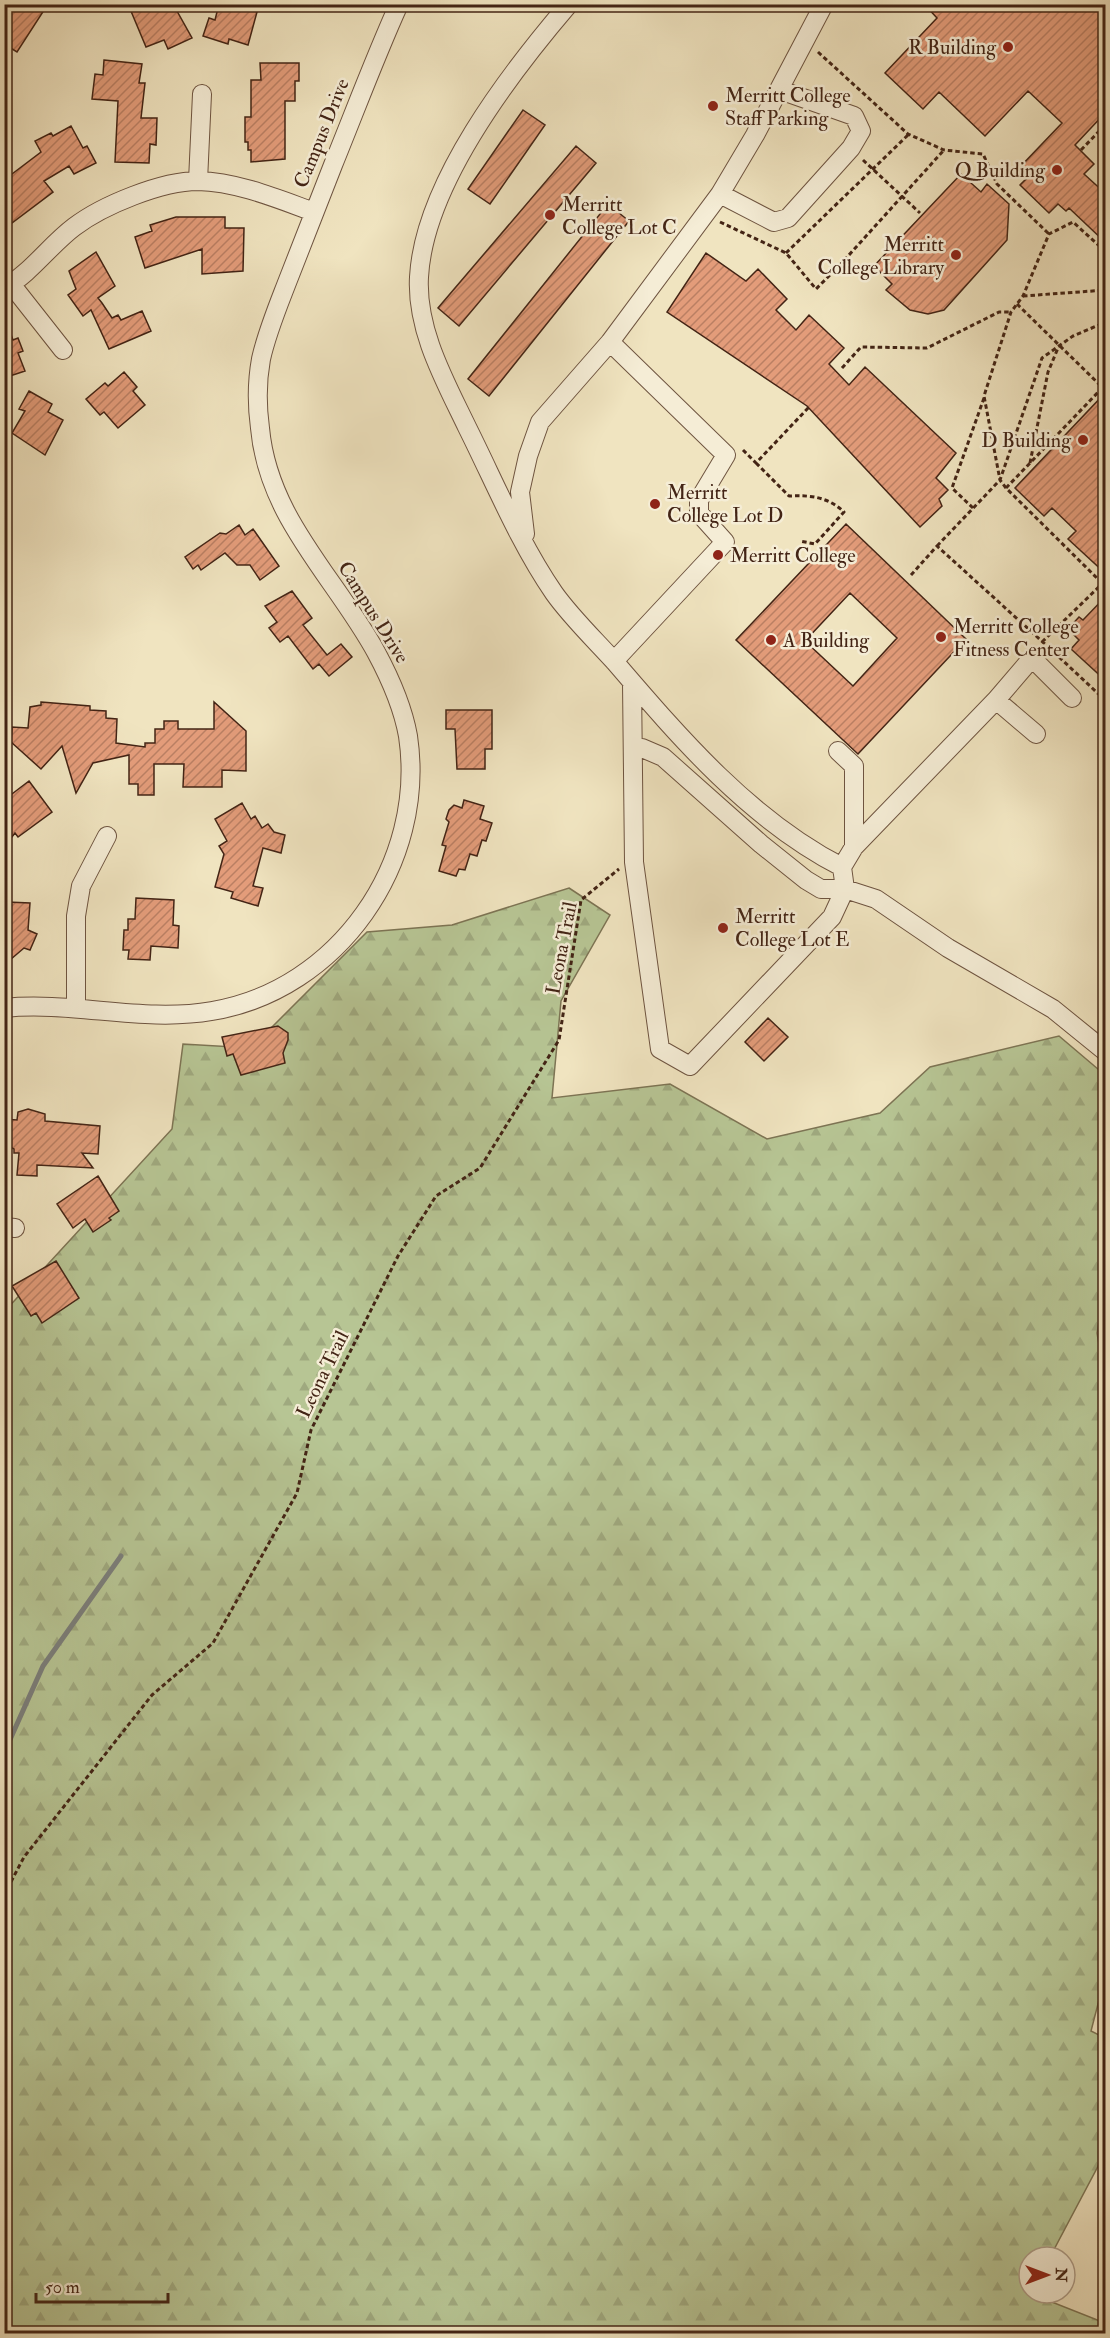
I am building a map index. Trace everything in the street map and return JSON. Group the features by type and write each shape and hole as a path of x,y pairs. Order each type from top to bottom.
{"street":[{"name":"Campus Drive","path":"4,1008 76,1008 158,1014 212,1011 241,1005 301,978 331,954 357,925 379,894 395,857 406,812 410,771 407,735 395,691 376,652 296,532 279,501 266,465 260,430 258,397 261,360 314,212 399,4"},
{"path":"569,4 534,45 470,137 445,187 424,240 419,296 425,333 443,378 527,549 555,595 682,740 754,807 820,856 842,867"},
{"path":"527,549 520,492 528,456 540,422 610,342 720,194 780,90 824,4"},
{"path":"720,194 774,222 788,218 851,148 861,131 854,116 780,90"},
{"path":"198,181 202,94"},
{"path":"63,350 8,286 74,226 141,194 198,181 237,187 314,212"},
{"path":"610,342 726,455 699,500 699,513 725,542 614,661"},
{"path":"632,683 634,862 660,1049 690,1066 832,917 845,889 842,867 854,847 996,700 1032,658 1072,698"},
{"path":"996,700 1036,734"},
{"path":"633,748 642,748 663,757 761,844 806,880 821,889 845,889 876,899 948,948 1053,1009 1106,1052"},
{"path":"838,751 854,766 854,847"},
{"path":"76,1008 76,916 81,886 107,836"}],"path":[{"path":"805,43 908,134 944,150 983,154 998,184 1049,234"},
{"path":"1081,150 1106,124"},
{"path":"786,253 908,134"},
{"path":"851,148 920,213"},
{"path":"704,215 786,253 816,289 944,150"},
{"path":"973,508 952,488 1011,312 1023,296 1049,234 1073,222 1106,252"},
{"path":"839,266 874,266"},
{"path":"1023,296 1106,290"},
{"path":"1006,488 1104,385 1059,346 1017,304"},
{"path":"842,368 861,347 927,348 999,312 1011,312"},
{"path":"911,575 1000,480 1042,358 1073,336 1106,322"},
{"path":"1030,463 1048,372 1059,346"},
{"path":"984,396 1000,480 1104,582 1042,642"},
{"path":"756,463 809,408"},
{"path":"726,455 735,443 789,496 822,498 835,504 844,512 814,544 800,541"},
{"path":"937,546 1050,649"},
{"path":"1058,657 1106,701"},
{"name":"Leona Trail","path":"4,1895 24,1857 152,1695 213,1643 297,1493 311,1430 398,1256 436,1196 480,1168 559,1040 581,900 613,871 634,862"}],"green space":[{"path":"569,888 610,915 561,1001 552,1098 670,1084 767,1139 880,1113 930,1067 1059,1036 1105,1075 1106,1287 1097,1333 1106,1384 1106,1973 1091,2031 1105,2038 1105,2153 1056,2245 1017,2245 1017,2305 1059,2305 1105,2323 1105,2333 5,2333 4,1312 172,1129 183,1044 251,1048 367,932 452,925"}],"building":[{"path":"4,4 48,4 17,52 4,44"},
{"path":"128,4 173,4 192,38 168,49 164,40 146,47"},
{"path":"219,4 231,4 257,12 248,45 229,39 228,44 203,36 209,18 215,20"},
{"name":"R Building","path":"924,4 1106,4 1106,112 1075,145 1094,164 1084,174 1106,194 1106,243 1069,208 1066,211 1058,204 1049,213 1020,185 1031,174 1021,166 1062,123 1028,91 985,136 939,92 923,109 885,73 937,18"},
{"path":"104,60 142,64 139,83 145,83 141,118 157,118 156,145 150,144 149,163 115,162 118,101 92,99 95,74 103,75"},
{"path":"260,63 299,63 299,81 295,81 295,101 285,101 285,159 251,162 251,150 248,150 248,142 245,142 245,117 251,117 251,80 261,80"},
{"path":"523,110 545,125 490,204 468,189"},
{"path":"71,126 83,148 87,146 96,163 74,174 69,166 44,181 53,192 4,229 4,180 41,152 35,141 51,133 53,136"},
{"path":"576,146 596,163 459,326 438,308"},
{"path":"961,174 981,192 987,184 1009,204 1007,240 944,310 928,314 910,310 886,290 892,284 874,266"},
{"path":"608,204 629,221 489,396 468,379"},
{"path":"176,217 225,217 225,228 244,228 243,271 202,274 202,249 145,268 135,237 152,231 150,225"},
{"path":"96,252 115,286 98,298 112,318 118,315 121,320 142,311 151,331 109,349 91,310 83,316 68,295 76,289 69,271"},
{"path":"706,253 746,281 758,269 787,299 776,310 796,330 809,315 844,348 829,364 849,385 865,367 956,453 936,478 948,490 939,499 942,506 920,527 807,406 667,312"},
{"path":"6,321 13,340 18,338 23,351 18,353 25,371 4,378"},
{"path":"124,372 137,387 133,391 145,405 118,428 104,412 100,415 86,399 105,383 108,386"},
{"path":"29,391 52,404 48,412 63,420 45,455 12,433 25,411 19,409"},
{"name":"D Building","path":"1106,392 1106,574 1068,539 1076,531 1052,508 1044,516 1015,488"},
{"name":"A Building","path":"846,524 966,639 858,754 736,640","holes":["850,593 897,638 853,686 805,641"]},
{"path":"239,525 245,535 253,529 279,566 260,580 250,565 237,565 225,553 201,570 198,565 193,569 185,557 220,533 226,534"},
{"path":"292,591 312,618 303,625 327,655 341,644 352,657 329,676 319,664 313,669 288,636 280,642 269,628 277,622 265,606"},
{"path":"1106,596 1106,681 1071,649 1079,640 1068,629 1079,617 1083,620"},
{"path":"41,702 90,706 90,710 106,711 106,718 117,719 116,743 145,747 145,743 155,743 155,729 164,729 164,721 178,721 178,729 214,729 214,702 246,731 246,771 222,770 222,787 183,787 184,764 154,764 154,795 138,795 138,784 129,784 129,755 93,763 76,793 62,746 41,769 11,742 12,727 28,728 30,707 41,705"},
{"path":"446,710 492,710 492,749 485,749 485,769 457,769 455,729 446,729"},
{"path":"29,781 52,812 18,837 15,833 4,847 4,800"},
{"path":"464,800 484,806 480,819 492,823 486,841 482,840 477,856 470,854 465,870 459,869 456,876 439,871 446,846 442,845 449,822 446,819 449,810 454,805 462,808"},
{"path":"242,803 251,819 255,816 262,828 268,824 274,832 285,835 281,853 263,848 253,886 263,888 258,906 231,898 233,892 215,887 224,854 219,846 227,841 215,819"},
{"path":"136,898 174,900 173,925 179,926 178,948 151,946 150,960 128,959 129,950 123,950 124,930 128,930 128,919 135,919"},
{"path":"7,902 30,903 28,930 37,934 30,950 24,948 4,965"},
{"path":"768,1018 788,1037 764,1061 745,1042"},
{"path":"278,1026 288,1033 283,1053 285,1063 241,1075 233,1054 227,1056 222,1037"},
{"path":"28,1109 45,1114 45,1121 100,1126 98,1154 82,1153 93,1168 37,1165 37,1176 17,1175 19,1153 14,1153 14,1149 4,1146 4,1119 17,1120 18,1112"},
{"path":"98,1176 119,1211 109,1218 111,1220 93,1232 85,1219 73,1228 57,1204"},
{"path":"56,1261 79,1298 42,1323 36,1313 31,1316 12,1286"}],"waterway":[{"path":"4,1753 43,1666 121,1556"}],"place":[{"name":"R Building","path":"1008,47"},
{"name":"Merritt College Staff Parking","path":"713,106"},
{"name":"Q Building","path":"1057,170"},
{"name":"Merritt College Lot C","path":"550,215"},
{"name":"Merritt College Library","path":"956,255"},
{"name":"D Building","path":"1083,440"},
{"name":"Merritt College Lot D","path":"655,504"},
{"name":"Merritt College","path":"718,555"},
{"name":"Merritt College Fitness Center","path":"941,637"},
{"name":"A Building","path":"771,640"},
{"name":"Merritt College Lot E","path":"723,928"}]}
